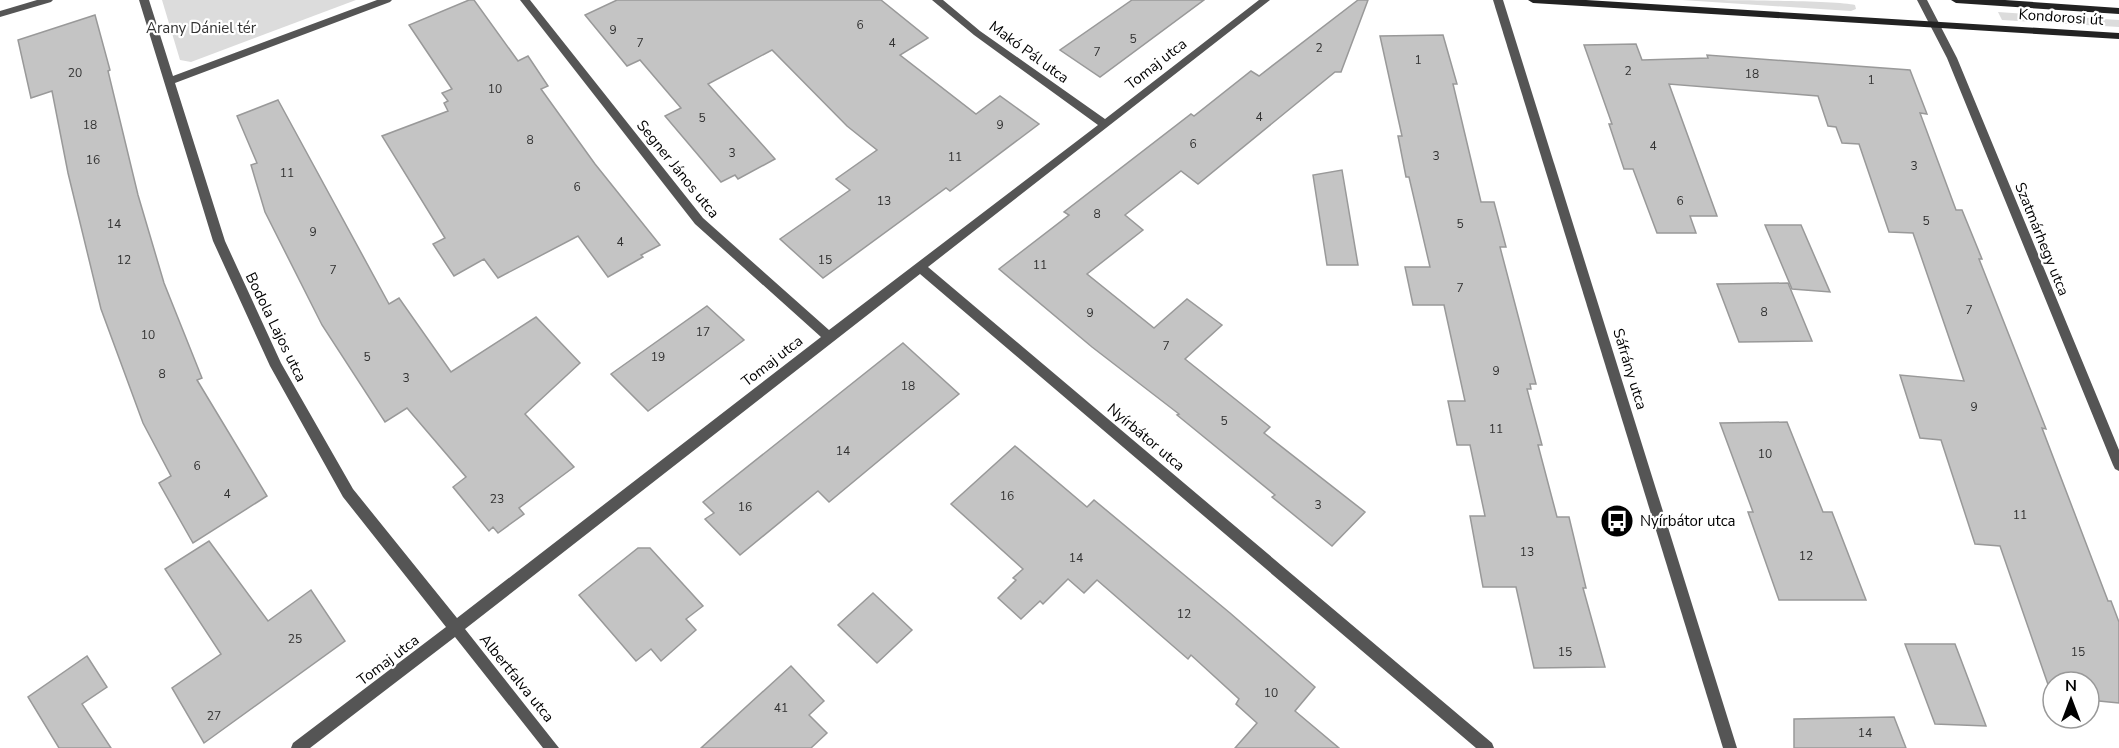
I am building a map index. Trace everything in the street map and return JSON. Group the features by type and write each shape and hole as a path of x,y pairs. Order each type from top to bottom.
{"street":[{"path":"0,14 48,0"},
{"name":"Bodola Lajos utca","path":"144,0 219,241 276,366 348,493 456,630"},
{"path":"168,82 387,0"},
{"name":"Segner János utca","path":"525,0 699,221 829,337"},
{"name":"Makó Pál utca","path":"937,0 977,33 1105,125"},
{"name":"Tomaj utca","path":"298,748 456,630 829,337 1265,0"},
{"name":"Sáfrány utca","path":"1498,0 1730,748"},
{"name":"Kondorosi út","path":"1533,0 2119,36"},
{"name":"Szatmárhegy utca","path":"1922,0 1955,66 2119,465"},
{"name":"Kondorosi út","path":"1956,0 2119,11"},
{"name":"Nyírbátor utca","path":"921,268 1487,748"},
{"name":"Albertfalva utca","path":"456,630 552,748"}],"green space":[{"name":"Arany Dániel tér","path":"162,0 356,0 191,62 180,60"},
{"path":"1682,0 1824,2 1855,5 1856,9 1851,11"},
{"path":"1998,12 2119,20 2119,27 2002,20"}],"building":[{"path":"474,0 518,61 528,56 548,86 541,89 595,164 660,245 608,277 578,236 498,278 484,259 454,276 433,244 445,238 382,136 448,111 444,103 448,101 442,93 452,89 409,25"},
{"path":"617,0 881,0 928,38 900,55 976,114 1000,96 1039,124 950,191 946,188 823,278 780,239 850,190 836,179 877,150 847,126 772,50 708,84 775,159 738,179 735,175 721,182 665,116 681,108 640,60 627,66 585,15"},
{"path":"1132,0 1204,0 1100,77 1060,50"},
{"path":"1358,0 1368,0 1341,72 1335,72 1198,184 1181,171 1125,215 1143,230 1087,274 1154,328 1187,299 1222,325 1185,359 1270,427 1264,433 1365,512 1332,546 1272,497 1275,495 1177,415 1179,414 1092,347 999,269 1069,215 1064,212 1191,114 1194,116 1251,71 1259,76"},
{"path":"95,15 110,70 108,71 138,195 164,283 202,378 197,380 267,496 193,543 159,483 171,476 143,423 101,309 68,173 52,91 31,98 18,40"},
{"path":"1443,35 1457,84 1453,84 1481,202 1494,202 1506,247 1500,247 1536,384 1530,384 1531,389 1527,389 1542,445 1538,445 1557,517 1569,517 1586,588 1583,588 1605,667 1534,668 1516,587 1483,587 1470,516 1485,516 1470,445 1457,445 1448,401 1465,401 1444,305 1413,305 1405,267 1430,267 1409,177 1406,177 1398,136 1402,136 1380,36"},
{"path":"1636,44 1642,60 1708,58 1707,55 1910,70 1927,114 1920,113 1956,210 1962,210 1982,259 1979,259 2046,429 2042,428 2108,601 2111,601 2119,622 2119,703 2101,701 2101,670 2043,670 2000,546 1975,544 1941,440 1920,438 1900,375 1964,381 1913,233 1889,232 1859,144 1842,143 1836,127 1828,126 1818,96 1669,84 1717,216 1690,216 1696,233 1657,233 1633,169 1624,169 1609,124 1612,124 1584,45"},
{"path":"278,100 389,304 399,298 451,372 536,317 580,363 525,414 574,467 519,508 524,514 498,533 493,527 489,531 453,487 466,477 407,408 385,422 322,325 265,212 251,165 257,163 237,116"},
{"path":"1342,170 1358,265 1327,265 1313,175"},
{"path":"1765,225 1801,225 1830,292 1792,289"},
{"path":"1788,283 1812,341 1739,342 1717,284"},
{"path":"707,306 744,340 648,411 611,374"},
{"path":"903,343 959,394 829,502 818,491 740,555 705,519 714,513 703,502"},
{"path":"1787,422 1823,512 1832,512 1866,600 1779,600 1748,512 1753,512 1720,423"},
{"path":"1015,446 1087,507 1094,500 1315,687 1295,711 1339,748 1235,748 1257,723 1236,704 1239,699 1191,655 1188,659 1097,580 1084,593 1068,579 1043,604 1040,601 1021,619 998,598 1016,580 1013,578 1023,569 951,504"},
{"path":"209,541 268,621 311,590 345,641 204,743 172,688 221,654 165,569"},
{"path":"638,548 650,548 703,606 686,619 696,630 661,661 651,649 636,661 579,595"},
{"path":"873,593 912,630 877,663 838,625"},
{"path":"1905,644 1955,644 1986,726 1935,724"},
{"path":"87,656 107,687 82,704 111,748 59,748 28,697"},
{"path":"791,666 824,701 809,715 827,733 811,748 701,748"},
{"path":"1894,717 1906,748 1794,748 1794,719"}],"place":[{"name":"Nyírbátor utca","path":"1617,521"}]}
